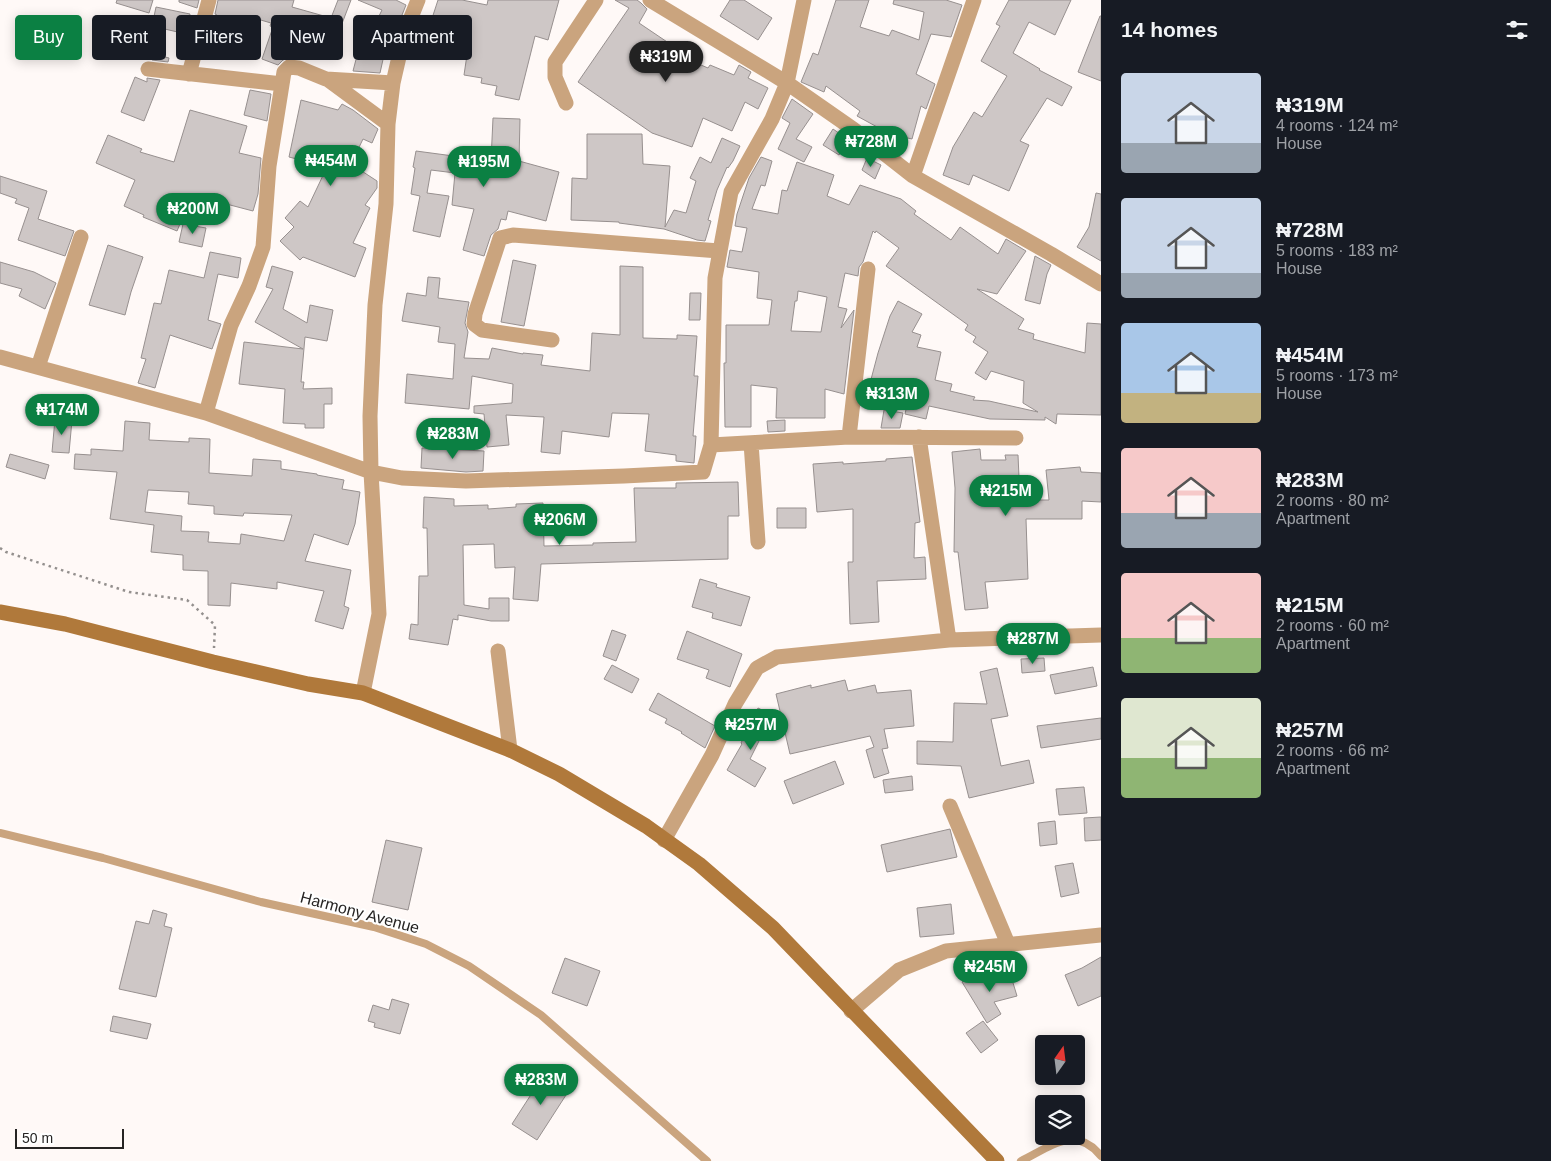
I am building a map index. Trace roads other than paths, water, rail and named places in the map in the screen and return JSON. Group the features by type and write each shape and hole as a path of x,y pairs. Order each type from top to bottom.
{"street":[{"path":"189,74 209,0"},
{"path":"363,693 379,614 371,472 370,416 375,305 386,204 388,124 393,83 404,35 418,0"},
{"path":"566,103 554,76 555,62 596,0"},
{"path":"650,0 787,83 853,129 913,176 1052,254 1101,284"},
{"path":"0,358 206,413 371,472 402,478 466,480 703,472 711,445 715,278 731,192 772,120 787,83 804,0"},
{"path":"913,176 974,0"},
{"path":"206,413 231,325 249,286 263,248 269,166 284,72 290,67 299,68 326,79 388,124"},
{"path":"148,69 282,84"},
{"path":"326,79 393,83"},
{"path":"552,340 482,330 474,324 475,314 500,238 513,235 719,251"},
{"path":"38,368 81,237"},
{"path":"849,437 868,269"},
{"path":"711,445 849,437 1016,438"},
{"path":"919,438 949,640"},
{"path":"751,443 758,542"},
{"path":"0,612 65,624 308,684 363,693 510,750 559,774 699,864 774,928 851,1011 997,1161"},
{"path":"664,840 712,755 735,704 757,668 777,657 949,640 1101,635"},
{"path":"498,651 510,750"},
{"path":"950,806 1008,944"},
{"path":"851,1011 899,970 946,951 1101,935"}],"lane":[{"name":"Harmony Avenue","path":"0,833 103,858 262,902 374,927 426,944 469,966 541,1015 707,1161"},
{"path":"1021,1161 1072,1138 1093,1145 1101,1156"}]}
